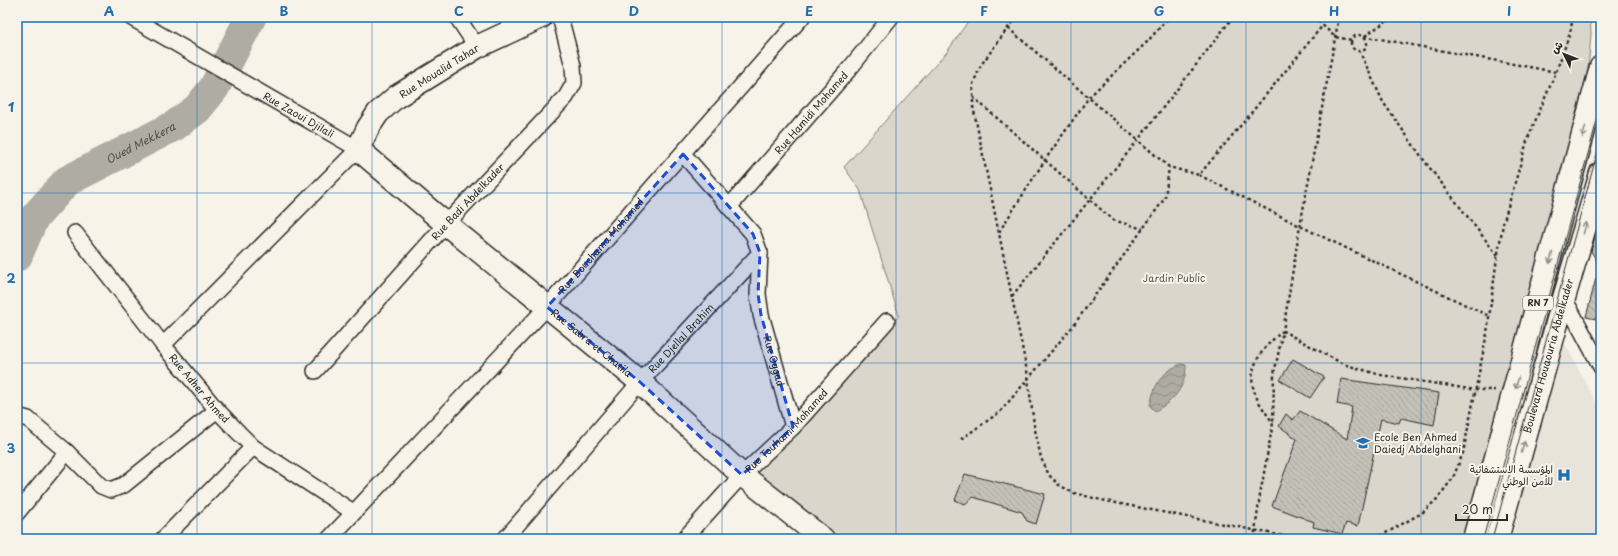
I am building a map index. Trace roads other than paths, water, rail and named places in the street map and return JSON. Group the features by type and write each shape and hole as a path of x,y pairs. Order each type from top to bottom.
{"main road":[{"name":"Rue Moualid Tahar","path":"358,149 368,128 378,113 396,97 477,46 541,17"},
{"name":"RN 7","path":"1474,539 1601,67"},
{"name":"Rue Sabra et Chatila","path":"358,149 446,224 640,382 742,475 823,539"},
{"name":"Boulevard Houaouria Abdelkader","path":"1498,539 1564,298 1601,173"}],"street":[{"path":"130,17 147,21"},
{"path":"457,17 477,46"},
{"name":"Rue Badi Abdelkader","path":"315,372 446,224 566,97 574,82 572,66 560,17"},
{"name":"Rue Bouchama Mohamed","path":"329,539 548,307 802,17"},
{"name":"Rue Hamidi Mohamed","path":"729,207 851,67 891,17"},
{"name":"Rue Zaoui Djilali","path":"147,21 199,57 239,82 358,149"},
{"path":"163,345 358,149"},
{"path":"683,154 753,234 760,254"},
{"name":"Rue Adher Ahmed","path":"75,233 163,345 217,410 253,447 354,512"},
{"name":"Rue Oggad","path":"760,254 758,294 761,315 793,427"},
{"name":"Rue Djellal Brahim","path":"505,539 640,382 760,254"},
{"path":"1564,298 1601,367"},
{"name":"Rue Touhami Mohamed","path":"684,539 742,475 793,427 887,321"},
{"path":"17,416 28,419 67,452 102,486 111,490 124,486 217,410"},
{"path":"162,539 253,447"},
{"path":"17,513 67,452"}],"water":[{"path":"1181,364 1186,365 1184,380 1181,387 1168,403 1155,411 1150,406 1156,386 1163,375"}],"waterway":[{"name":"Oued Mekkera","path":"17,256 33,219 67,181 174,126 197,109 214,88 251,17"}],"tram line":[{"path":"1483,539 1601,106"},
{"path":"1492,539 1601,139"}],"place":[{"name":"Ecole Ben Ahmed Daiedj Abdelghani","path":"1363,443"},
{"name":"المؤسسة الاستشفائية للأمن الوطني","path":"1564,475"}],"park label":[{"name":"Jardin Public","path":"1174,278"}]}
